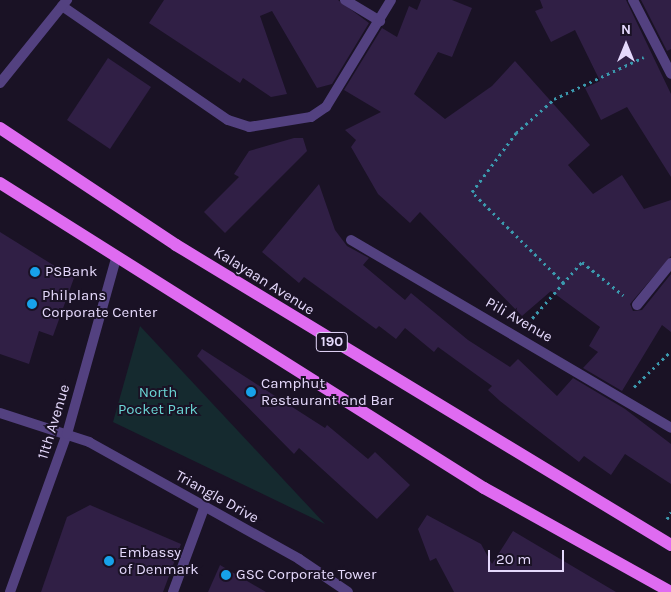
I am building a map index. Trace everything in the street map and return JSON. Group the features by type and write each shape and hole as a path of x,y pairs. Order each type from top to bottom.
{"main road":[{"name":"Kalayaan Avenue","path":"0,128 210,266 671,545"},
{"path":"0,183 116,258 484,488 671,592"}],"street":[{"path":"345,0 380,21"},
{"path":"0,84 64,3 228,120 249,127 311,117 326,107 380,21 391,0"},
{"path":"633,0 657,51 671,74"},
{"name":"Pili Avenue","path":"351,240 671,428"},
{"name":"11th Avenue","path":"10,592 67,434 116,258"},
{"path":"637,305 671,263"},
{"name":"Triangle Drive","path":"0,413 67,434 299,559 348,592"},
{"path":"173,592 204,508"}],"path":[{"path":"564,283 472,192 516,133 554,99 657,51"},
{"path":"516,336 582,262 637,305"},
{"path":"624,399 656,361 671,351"},
{"path":"667,519 671,512"}],"green space":[{"name":"North Pocket Park","path":"140,326 325,524 113,422"}],"building":[{"path":"164,0 338,0 369,23 332,84 317,88 272,11 260,16 287,94 271,97 243,78 240,83 149,23"},
{"path":"421,0 452,0 472,8 452,57 438,52 414,94 445,119 492,86 515,61 590,145 568,165 593,194 622,175 644,209 671,200 671,256 630,304 633,311 642,310 671,274 671,332 662,325 622,391 583,368 598,352 589,346 600,327 551,291 522,316 420,212 410,223 378,194 351,147 356,140 345,130 381,112 344,90 382,28 397,37 409,6 417,10"},
{"path":"540,0 626,0 671,94 671,177 627,107 601,120 585,88 600,81 575,30 551,42 535,11 543,8"},
{"path":"641,0 671,0 671,49 667,51"},
{"path":"108,58 151,87 110,149 67,120"},
{"path":"294,138 303,138 307,151 225,233 204,212 239,177 234,174 249,151"},
{"path":"319,184 335,230 347,246 369,258 363,265 405,300 411,293 468,340 510,367 518,359 557,396 573,378 625,409 671,444 671,484 625,454 611,475 584,456 579,462 500,401 488,390 492,386 438,347 434,352 405,328 396,339 379,326 376,329 304,277 299,283 262,252"},
{"name":"Philplans Corporate Center","path":"0,232 74,278 53,336 39,331 29,364 0,354"},
{"path":"202,349 325,428 327,425 368,459 375,452 410,485 377,519 299,448 294,454 197,356"},
{"path":"90,505 181,544 163,592 41,592 67,517"},
{"path":"427,515 481,544 492,564 513,531 616,592 454,592 436,558 430,561 418,529"},
{"name":"GSC Corporate Tower","path":"220,565 266,592 208,592"}],"place":[{"name":"PSBank","path":"35,272"},
{"name":"Philplans Corporate Center","path":"32,304"},
{"name":"Camphut Restaurant and Bar","path":"251,392"},
{"name":"Embassy of Denmark","path":"109,561"},
{"name":"GSC Corporate Tower","path":"226,575"}]}
